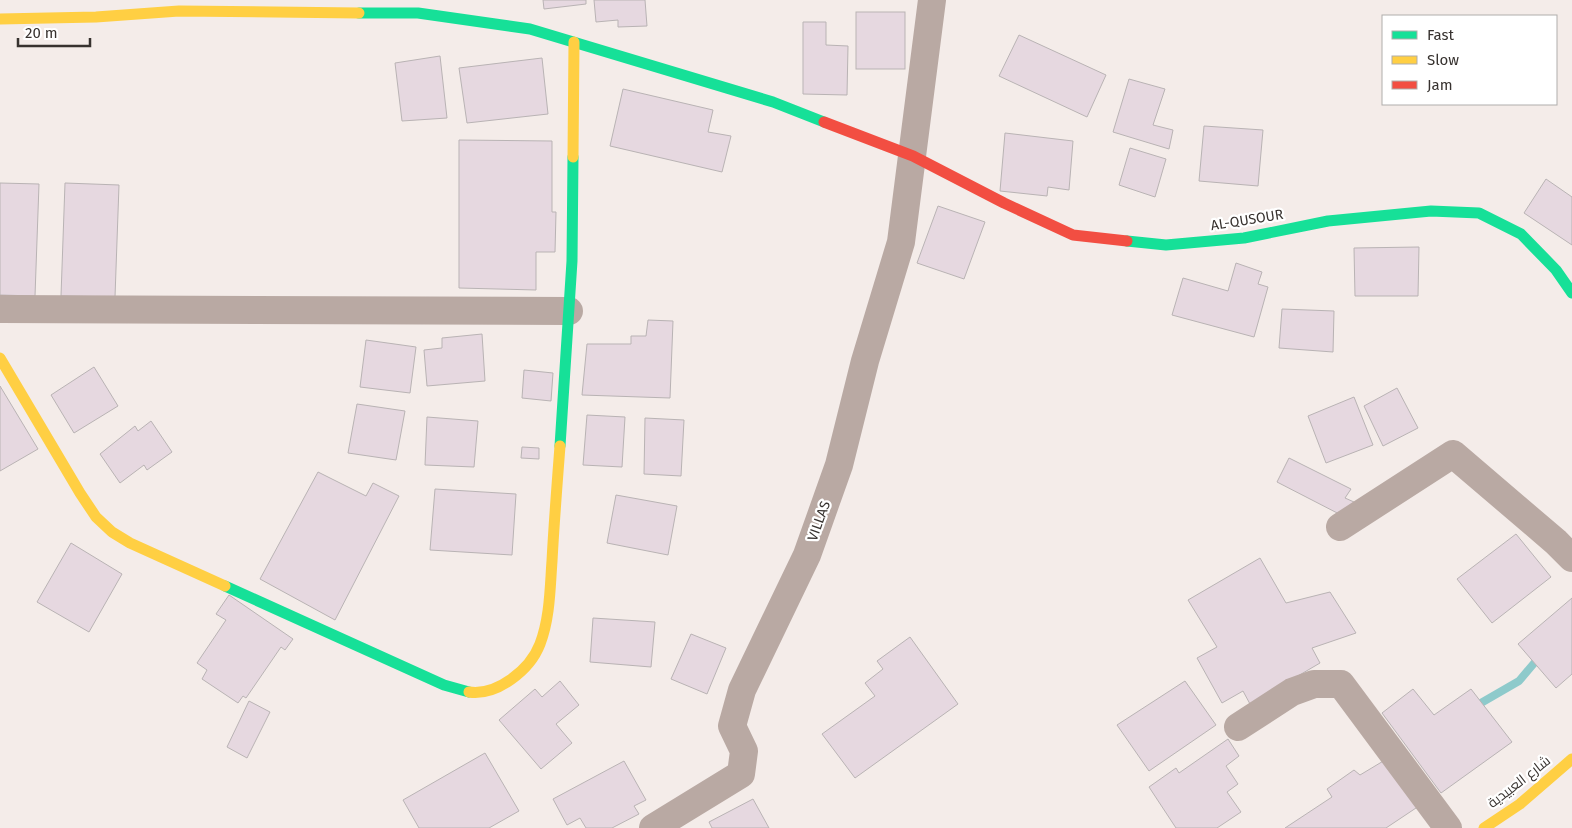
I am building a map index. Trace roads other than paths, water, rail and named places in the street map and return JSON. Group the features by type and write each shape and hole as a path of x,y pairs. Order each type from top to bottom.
{"street":[{"path":"913,156 932,0"},
{"name":"AL-QUSOUR","path":"0,19 96,17 179,11 355,6 530,29 773,102 913,156 1004,203 1073,235 1166,245 1244,238 1328,221 1431,212 1479,213 1521,234 1556,270 1572,293"},
{"path":"0,358 80,493 96,517 112,532 130,543 444,685 468,692 485,692 506,683 525,668 541,644 549,604 572,261 574,42"},
{"name":"VILLAS","path":"653,828 741,774 744,750 732,726 742,690 807,555 839,465 865,361 902,242 913,156"},
{"path":"0,309 569,311"},
{"path":"1340,527 1453,454 1556,542 1572,558"},
{"path":"1238,727 1292,692 1314,684 1341,684 1448,828"},
{"name":"شارع العبيدية","path":"1484,828 1520,804 1572,759"}],"waterway":[{"path":"1474,707 1519,681 1541,655"}]}
